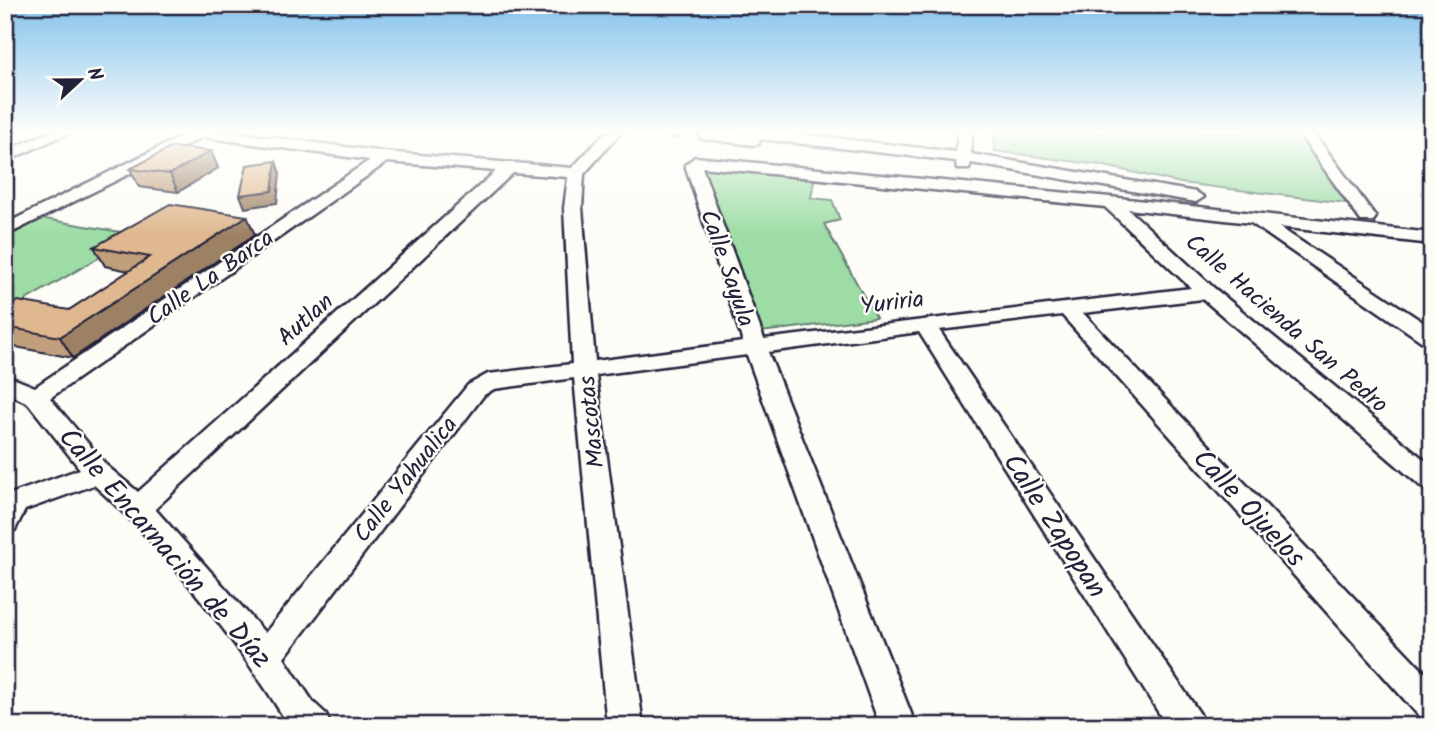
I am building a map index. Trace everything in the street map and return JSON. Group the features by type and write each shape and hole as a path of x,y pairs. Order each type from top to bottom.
{"street":[{"path":"5,231 132,166"},
{"name":"Calle La Barca","path":"36,397 371,166"},
{"path":"478,166 576,173 582,166"},
{"name":"Calle Sayula","path":"693,166 755,346 898,726"},
{"name":"Calle Sayula","path":"738,166 1110,202"},
{"path":"984,166 1035,176"},
{"path":"990,166 1222,202 1367,217 1431,235"},
{"path":"1329,166 1367,217"},
{"name":"Autlan","path":"138,508 508,169"},
{"name":"Mascotas","path":"576,173 573,208 584,368 625,726"},
{"path":"1110,202 1431,235"},
{"name":"Calle Hacienda San Pedro","path":"1110,202 1207,292 1432,481"},
{"path":"1253,218 1432,338"},
{"name":"Yuriria","path":"584,368 925,324 1207,292"},
{"name":"Calle Ojuelos","path":"1068,309 1432,705"},
{"name":"Calle Zapopan","path":"925,324 1187,726"},
{"name":"Calle Yahualica","path":"265,657 476,390 497,379 584,368"},
{"name":"Calle Encarnación de Díaz","path":"5,383 36,397 98,473 138,508 265,657 305,722"},
{"path":"9,510 98,473"}],"green space":[{"path":"1105,166 1325,166 1354,204 1181,183"},
{"path":"702,167 815,176 811,198 832,200 840,220 824,224 876,318 761,332"},
{"path":"39,218 138,235 26,300 5,321 5,236"}],"building":[{"path":"136,166 184,166 170,174 130,169"},
{"path":"247,166 275,166 272,191 240,195"},
{"path":"170,204 247,216 60,337 5,327 5,309 18,301 69,310 150,257 94,247"}]}
